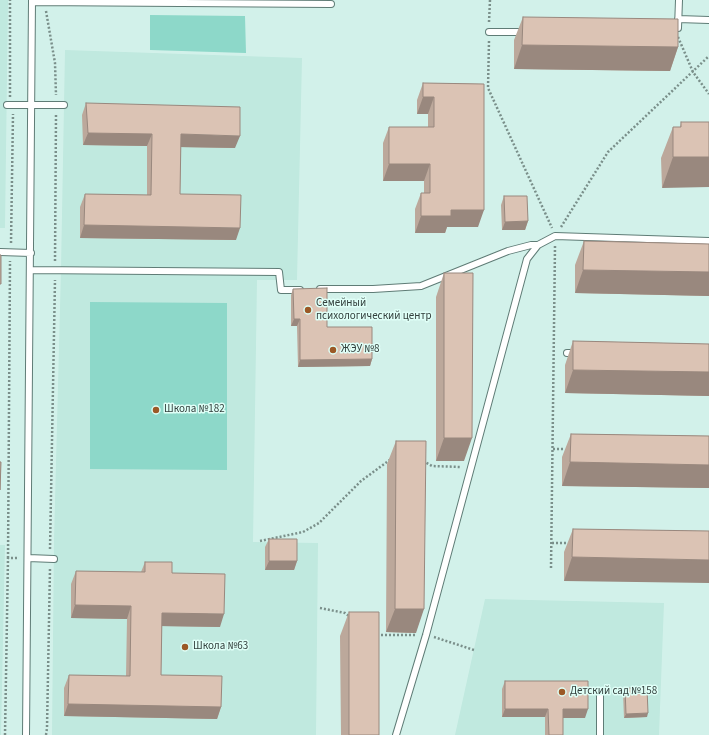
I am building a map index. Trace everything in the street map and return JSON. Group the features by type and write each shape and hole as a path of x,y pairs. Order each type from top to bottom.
{"lane":[{"path":"678,36 679,0"},
{"path":"26,735 32,1 260,2 331,4"},
{"path":"678,19 709,20"},
{"path":"489,32 529,32"},
{"path":"10,105 64,105"},
{"path":"396,735 426,635 528,259 538,245 555,236 709,240"},
{"path":"312,290 373,289 421,286 508,251 531,245 538,245"},
{"path":"0,252 31,253"},
{"path":"31,270 279,272 281,290 304,290"},
{"path":"567,353 582,354"},
{"path":"28,558 52,558"},
{"path":"600,695 600,735"}],"path":[{"path":"5,735 11,252 10,0"},
{"path":"490,0 488,88 555,236 551,568"},
{"path":"678,36 692,72 709,94"},
{"path":"555,236 608,152 709,56"},
{"path":"553,449 565,449"},
{"path":"260,541 303,532 319,523 361,481 394,457"},
{"path":"421,460 432,466 471,468"},
{"path":"552,543 568,543"},
{"path":"8,558 28,558"},
{"path":"46,735 48,593 52,558"},
{"path":"320,608 345,613 350,618"},
{"path":"372,635 426,635 474,650"}],"shaded area":[{"path":"0,0 8,0 5,228 0,228"},
{"name":"Школа №182","path":"65,50 302,58 297,280 257,280 253,542 318,543 316,735 52,735 54,540"},
{"path":"0,545 5,545 1,735 0,735"},
{"name":"Детский сад №158","path":"485,599 664,603 659,735 455,735"}],"green space":[{"path":"150,15 245,16 246,53 150,50"},
{"path":"90,302 227,303 227,470 90,469"}],"building":[{"path":"523,17 678,19 678,47 522,45"},
{"path":"423,83 484,84 484,210 451,210 451,216 421,216 421,193 430,193 430,164 389,164 389,127 434,127 434,97 423,97"},
{"path":"86,103 240,107 240,136 181,134 180,194 241,195 240,228 84,225 85,194 151,195 152,134 88,133"},
{"path":"681,122 709,122 709,157 673,157 673,127 681,127"},
{"path":"504,196 527,196 528,221 505,222"},
{"path":"584,241 709,244 709,272 583,270"},
{"path":"1,255 1,284 0,284"},
{"path":"444,273 473,273 472,438 444,438"},
{"path":"327,288 327,327 372,327 372,359 300,360 300,319 294,319 293,289"},
{"path":"573,341 709,344 709,372 573,370"},
{"path":"571,434 709,436 709,465 570,462"},
{"path":"396,441 426,441 424,609 395,609"},
{"path":"0,462 1,462 0,490"},
{"path":"573,529 709,531 709,560 572,557"},
{"path":"269,539 297,539 297,561 269,561"},
{"name":"Школа №63","path":"145,562 172,562 172,573 225,574 224,614 162,613 161,675 222,676 221,707 68,704 69,675 130,676 131,606 75,605 76,571 145,572"},
{"path":"349,612 379,612 379,735 349,735"},
{"path":"505,681 588,681 588,709 563,709 563,735 549,735 548,709 505,709"},
{"path":"625,688 647,688 648,713 626,714"}],"place":[{"name":"Семейный психологический центр","path":"308,310"},
{"name":"ЖЭУ №8","path":"333,350"},
{"name":"Школа №182","path":"156,410"},
{"name":"Школа №63","path":"185,647"},
{"name":"Детский сад №158","path":"562,692"}]}
